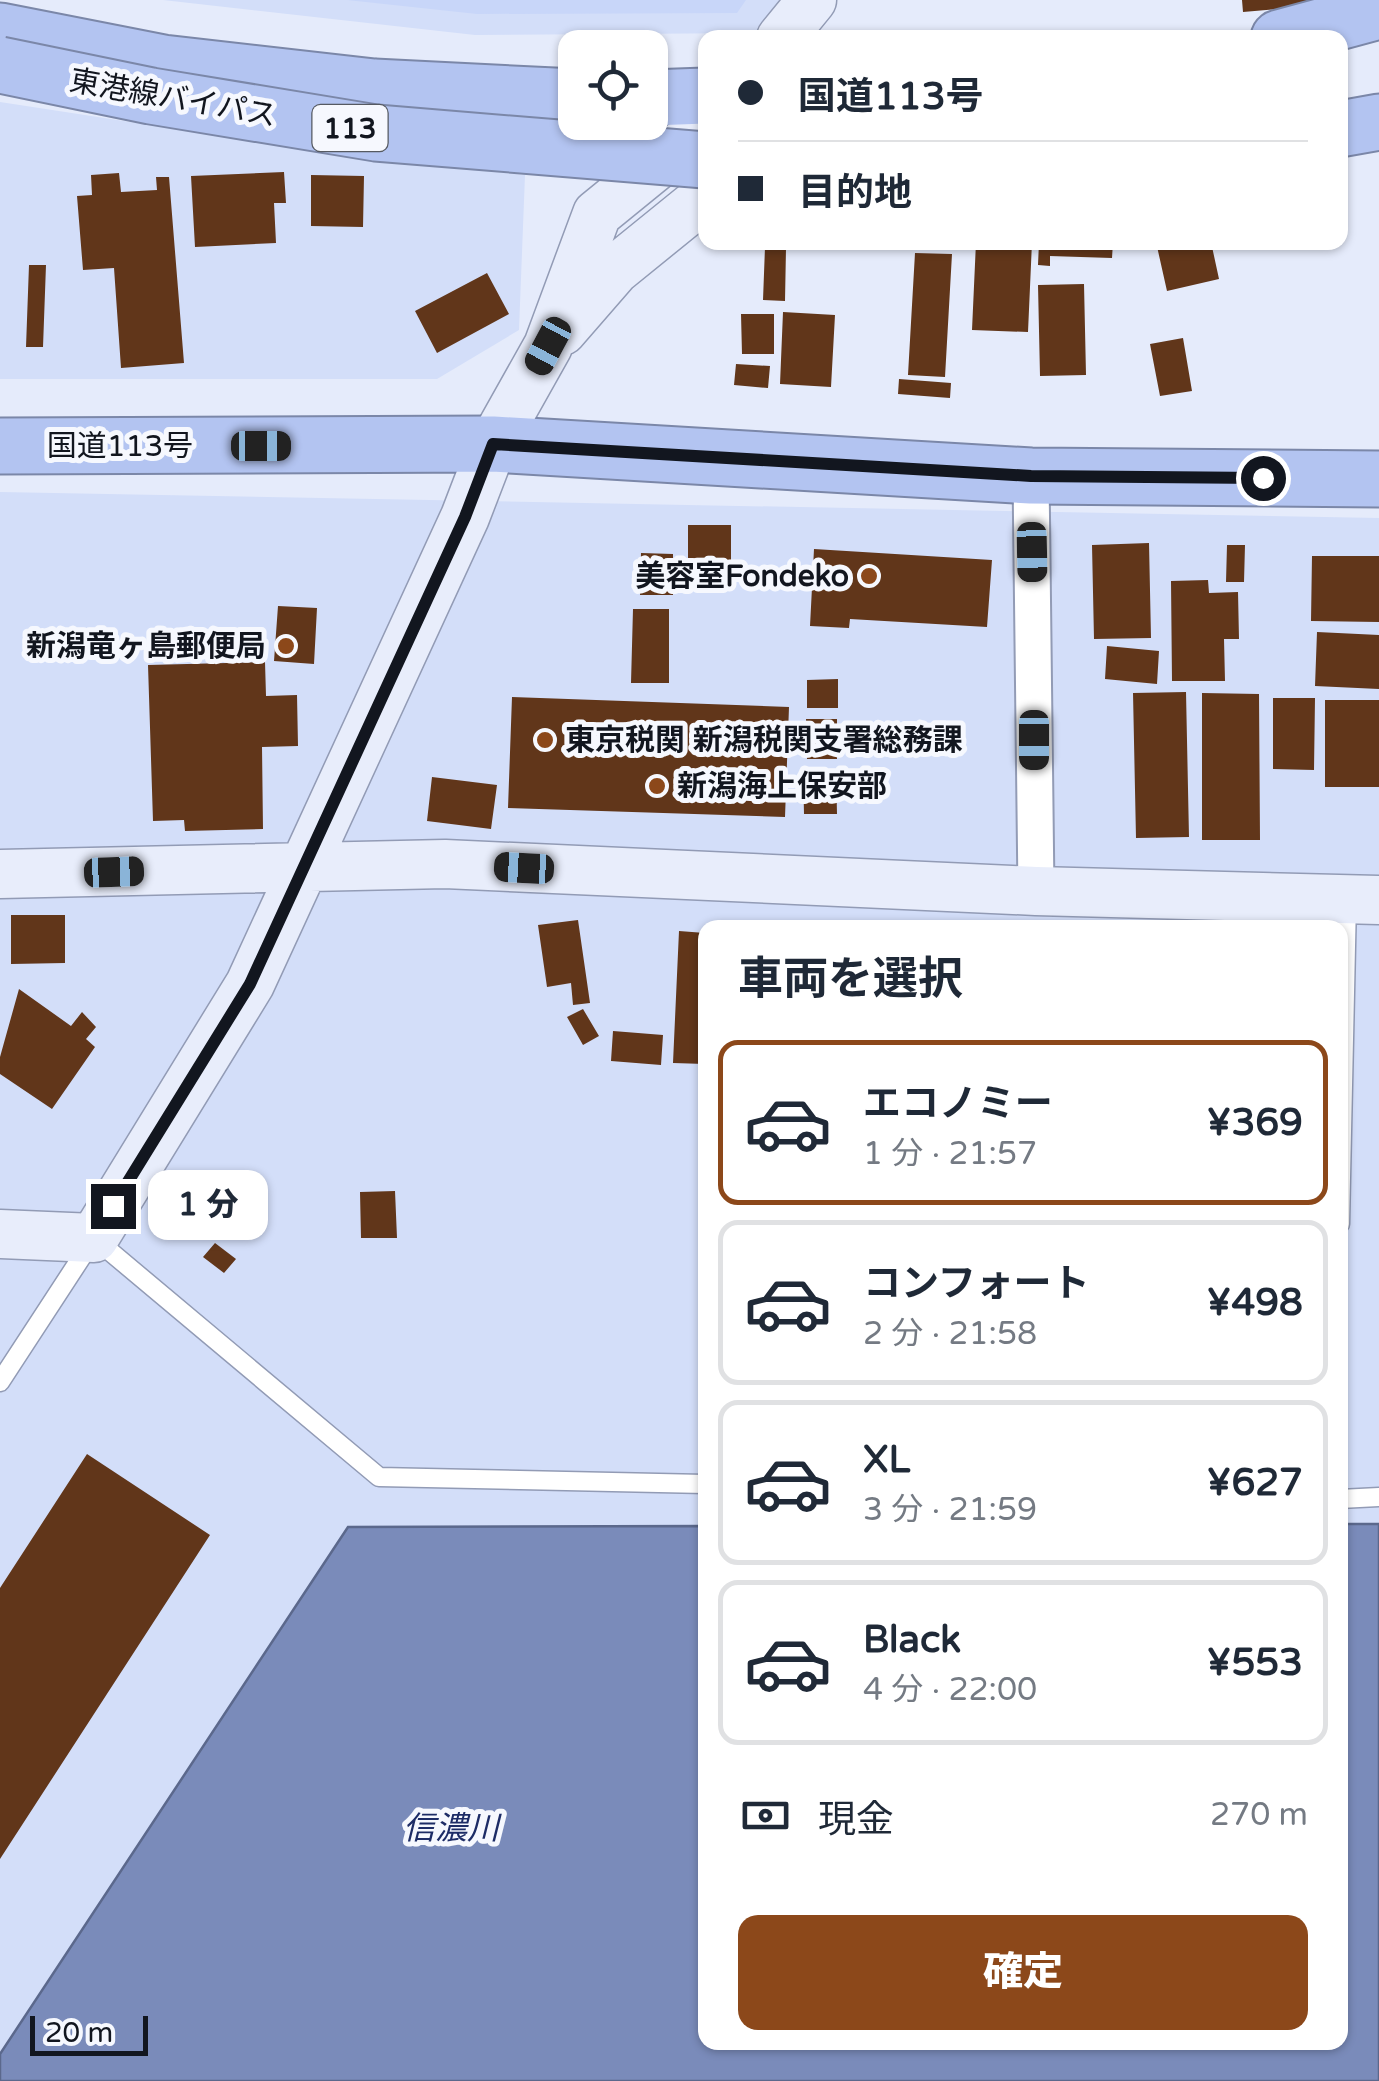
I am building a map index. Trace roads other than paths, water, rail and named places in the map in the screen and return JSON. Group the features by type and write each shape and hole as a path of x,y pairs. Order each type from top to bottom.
{"highway":[{"path":"1309,30 1379,11"},
{"name":"東港線バイパス","path":"0,32 202,68 374,87 558,96"},
{"name":"東港線バイパス","path":"0,65 376,133 698,159"},
{"path":"668,97 698,96"},
{"path":"1348,128 1379,122"},
{"name":"国道113号","path":"0,446 493,444 1031,476 1379,479"}],"street":[{"path":"788,30 812,0"},
{"path":"809,30 822,0"},
{"path":"0,1234 94,1238 250,984 465,517 493,444 548,346 597,214 698,132"},
{"path":"548,346 615,270 698,203"},
{"path":"1031,476 1036,891"},
{"path":"0,874 445,864 1036,891 1363,899"}],"lane":[{"path":"1348,1111 1363,899"},
{"path":"0,1382 94,1238 379,1477 698,1484"},
{"path":"1348,1499 1379,1498"}],"water":[{"name":"信濃川","path":"1348,1524 1379,1524 1379,2081 0,2081 0,2054 348,1527 698,1526 698,2050 1348,2050"}],"place":[{"name":"美容室Fondeko","path":"869,576"},
{"name":"新潟竜ヶ島郵便局","path":"286,646"},
{"name":"東京税関 新潟税関支署総務課","path":"545,740"},
{"name":"新潟海上保安部","path":"657,786"}]}
